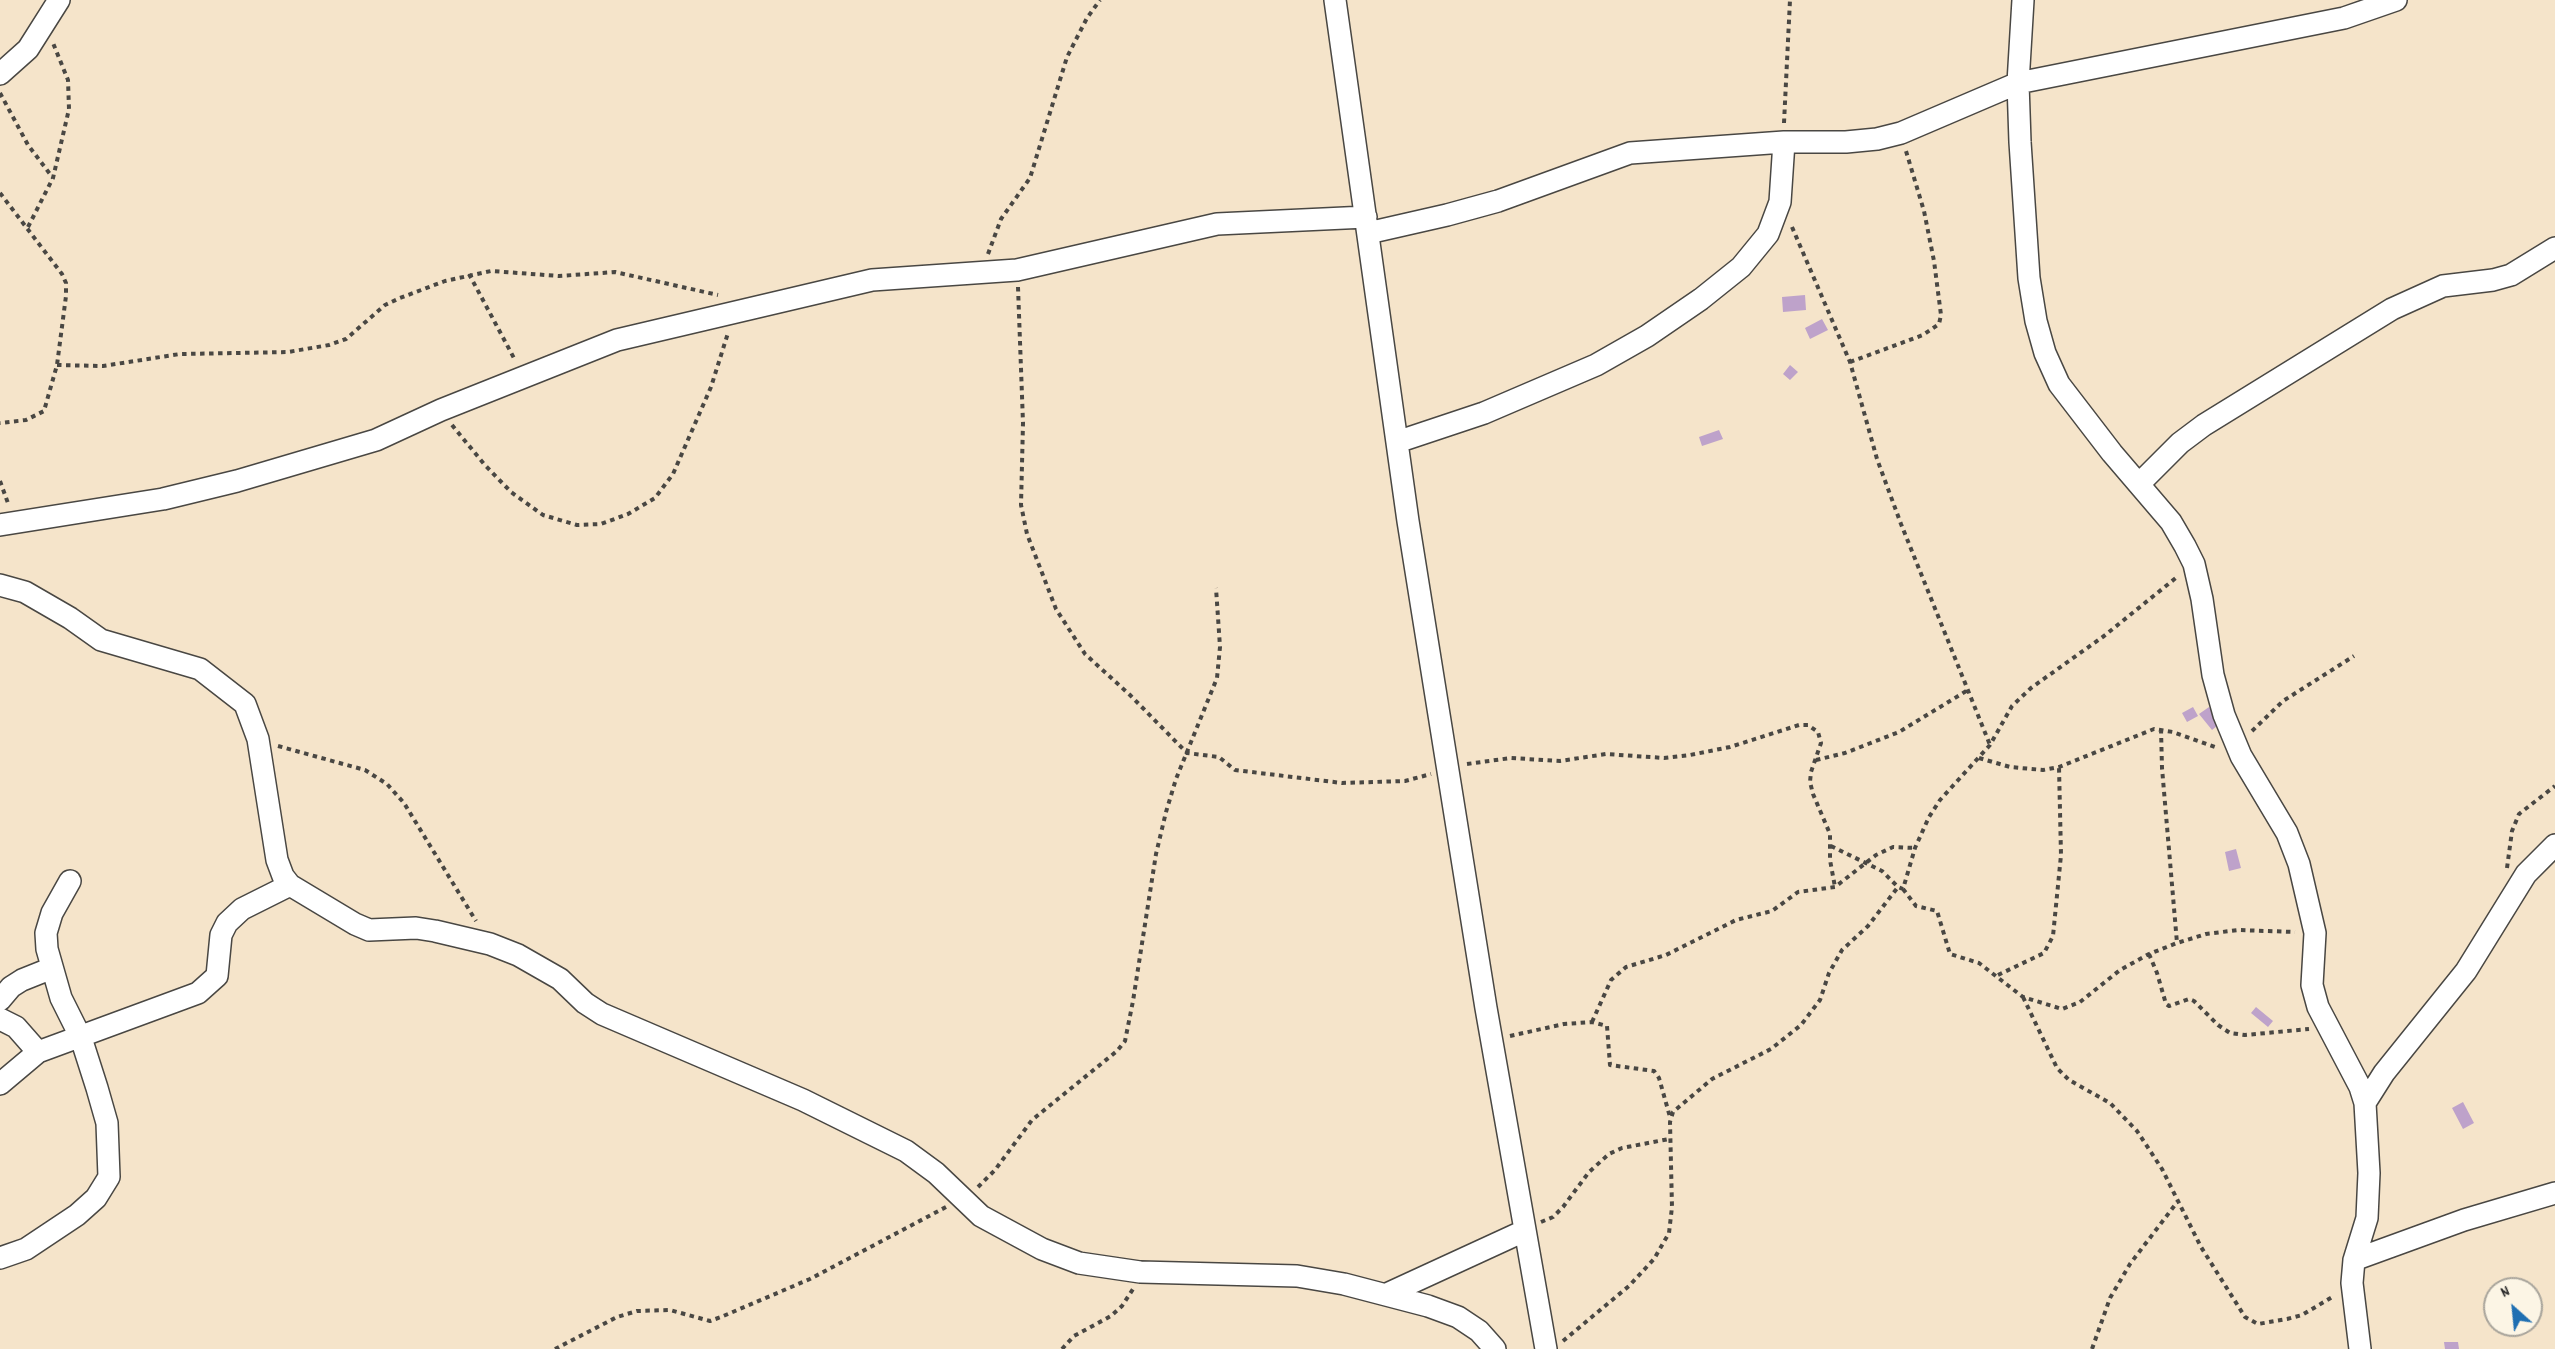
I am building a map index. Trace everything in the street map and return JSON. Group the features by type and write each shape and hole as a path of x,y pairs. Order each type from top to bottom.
{"street":[{"path":"0,74 28,49 60,0"},
{"path":"1335,0 1397,442 1492,1040 1523,1228 1554,1346"},
{"path":"2023,0 2018,83 2029,278 2045,354 2064,391 2171,522 2194,564 2213,675 2224,715 2239,751 2287,833 2299,864 2315,933 2312,985 2328,1028 2360,1087 2365,1103 2369,1173 2367,1218 2354,1260 2352,1283 2360,1349"},
{"path":"0,525 163,499 237,481 376,440 441,410 617,340 728,303 872,279 1017,270 1217,224 1367,225 1498,201 1630,153 1784,142 1846,142 1901,133 2018,83 2343,18 2396,0"},
{"path":"1397,442 1484,413 1596,365 1647,336 1701,299 1741,267 1768,234 1780,202 1784,142"},
{"path":"2139,484 2180,443 2204,425 2392,309 2443,286 2493,280 2511,275 2555,248"},
{"path":"0,585 25,592 70,618 100,640 200,669 245,704 258,739 277,860 290,885 369,930 416,928 490,944 538,965 560,979 585,1003 602,1014 803,1100 906,1151 936,1173 981,1216 1042,1249 1079,1263 1140,1272 1297,1276 1387,1294 1458,1317 1479,1332 1495,1349"},
{"path":"2365,1103 2384,1073 2466,971 2526,874 2555,845"},
{"path":"0,1258 26,1249 77,1215 96,1198 109,1177 107,1123 81,1038 61,998 52,968 46,933 52,913 70,881"},
{"path":"0,1084 38,1052 81,1038 208,987 217,976 221,935 227,923 242,909 290,885"},
{"path":"0,1000 11,987 22,980 52,968"},
{"path":"0,1019 16,1027 38,1052"},
{"path":"2354,1260 2464,1220 2555,1193"},
{"path":"1387,1294 1523,1228"}],"path":[{"path":"981,271 1001,219 1030,178 1067,57 1087,18 1100,0"},
{"path":"1784,142 1790,0"},
{"path":"28,227 52,178 69,109 68,89 59,55 44,24"},
{"path":"0,93 28,145 52,178"},
{"path":"1850,362 1923,335 1939,324 1941,315 1932,251 1901,133"},
{"path":"0,193 28,227 66,283 57,365 44,411 26,420 0,423"},
{"path":"1780,202 1850,362 1877,459 1990,745"},
{"path":"1017,270 1023,423 1021,505 1030,543 1056,609 1085,654 1130,695 1187,753 1219,757 1235,770 1342,783 1405,781 1488,759 1560,761 1606,754 1664,758 1690,755 1730,747 1799,725 1808,725 1818,732 1821,743 1810,782 1812,794 1828,825 1835,887"},
{"path":"57,365 103,366 180,354 265,353 329,345 346,339 385,305 468,274 501,271 559,276 615,272 728,303 711,387 674,474 655,498 628,514 601,524 577,525 543,515 511,492 484,464 441,410"},
{"path":"468,274 518,364"},
{"path":"1670,1117 1694,1092 1712,1079 1771,1049 1802,1025 1820,1000 1829,973 1842,950 1868,926 1900,888 1916,848 1940,800 1990,745 2012,706 2031,688 2104,636 2194,564"},
{"path":"555,1349 617,1317 637,1311 670,1310 710,1321 722,1317 810,1279 961,1199 983,1184 1032,1120 1117,1051 1125,1041 1134,1001 1156,854 1166,812 1217,678 1220,647 1216,588"},
{"path":"1979,758 2025,769 2059,767 2134,735 2161,729 2239,751 2283,701 2354,656"},
{"path":"1815,760 1845,753 1899,732 1968,690"},
{"path":"2161,729 2162,768 2177,943"},
{"path":"258,739 298,754 341,761 365,770 387,784 404,803 419,826 490,944"},
{"path":"1998,975 2044,953 2053,936 2061,855 2059,767"},
{"path":"2508,902 2506,858 2515,822 2529,804 2555,786"},
{"path":"1830,846 1867,862 1888,875 1916,906 1937,911 1950,954 1971,958 1998,975 2023,997 2051,1007 2071,1008 2120,970 2149,954 2206,934 2238,930 2315,933"},
{"path":"1592,1022 1611,980 1626,967 1666,955 1736,920 1772,911 1798,892 1835,887 1867,862 1893,847 1916,848"},
{"path":"2149,954 2166,1005 2189,999 2194,1001 2218,1025 2230,1033 2245,1035 2328,1028"},
{"path":"2023,997 2057,1068 2069,1080 2110,1103 2130,1124 2163,1169 2201,1247 2239,1308 2251,1321 2271,1322 2302,1315 2352,1283"},
{"path":"1492,1040 1544,1027 1592,1022 1606,1026 1610,1065 1654,1071 1658,1074 1670,1117 1672,1207 1669,1233 1654,1259 1629,1286 1554,1346"},
{"path":"1523,1228 1553,1217 1563,1208 1588,1172 1609,1154 1622,1148 1670,1139"},
{"path":"2092,1349 2110,1298 2130,1264 2179,1200"},
{"path":"1062,1349 1074,1336 1112,1316 1132,1291 1140,1272"}],"building":[{"path":"1805,295 1806,310 1783,312 1782,297"},
{"path":"1822,319 1828,330 1810,339 1805,328"},
{"path":"1790,365 1798,372 1790,380 1783,374"},
{"path":"1719,430 1723,439 1702,446 1699,437"},
{"path":"2193,707 2198,716 2187,722 2182,713"},
{"path":"2209,707 2222,722 2212,730 2199,714"},
{"path":"2236,849 2241,868 2229,871 2225,852"},
{"path":"2256,1007 2273,1021 2268,1027 2251,1013"},
{"path":"2463,1102 2474,1123 2463,1129 2452,1108"},
{"path":"2444,1342 2458,1342 2459,1349 2445,1349"}]}
